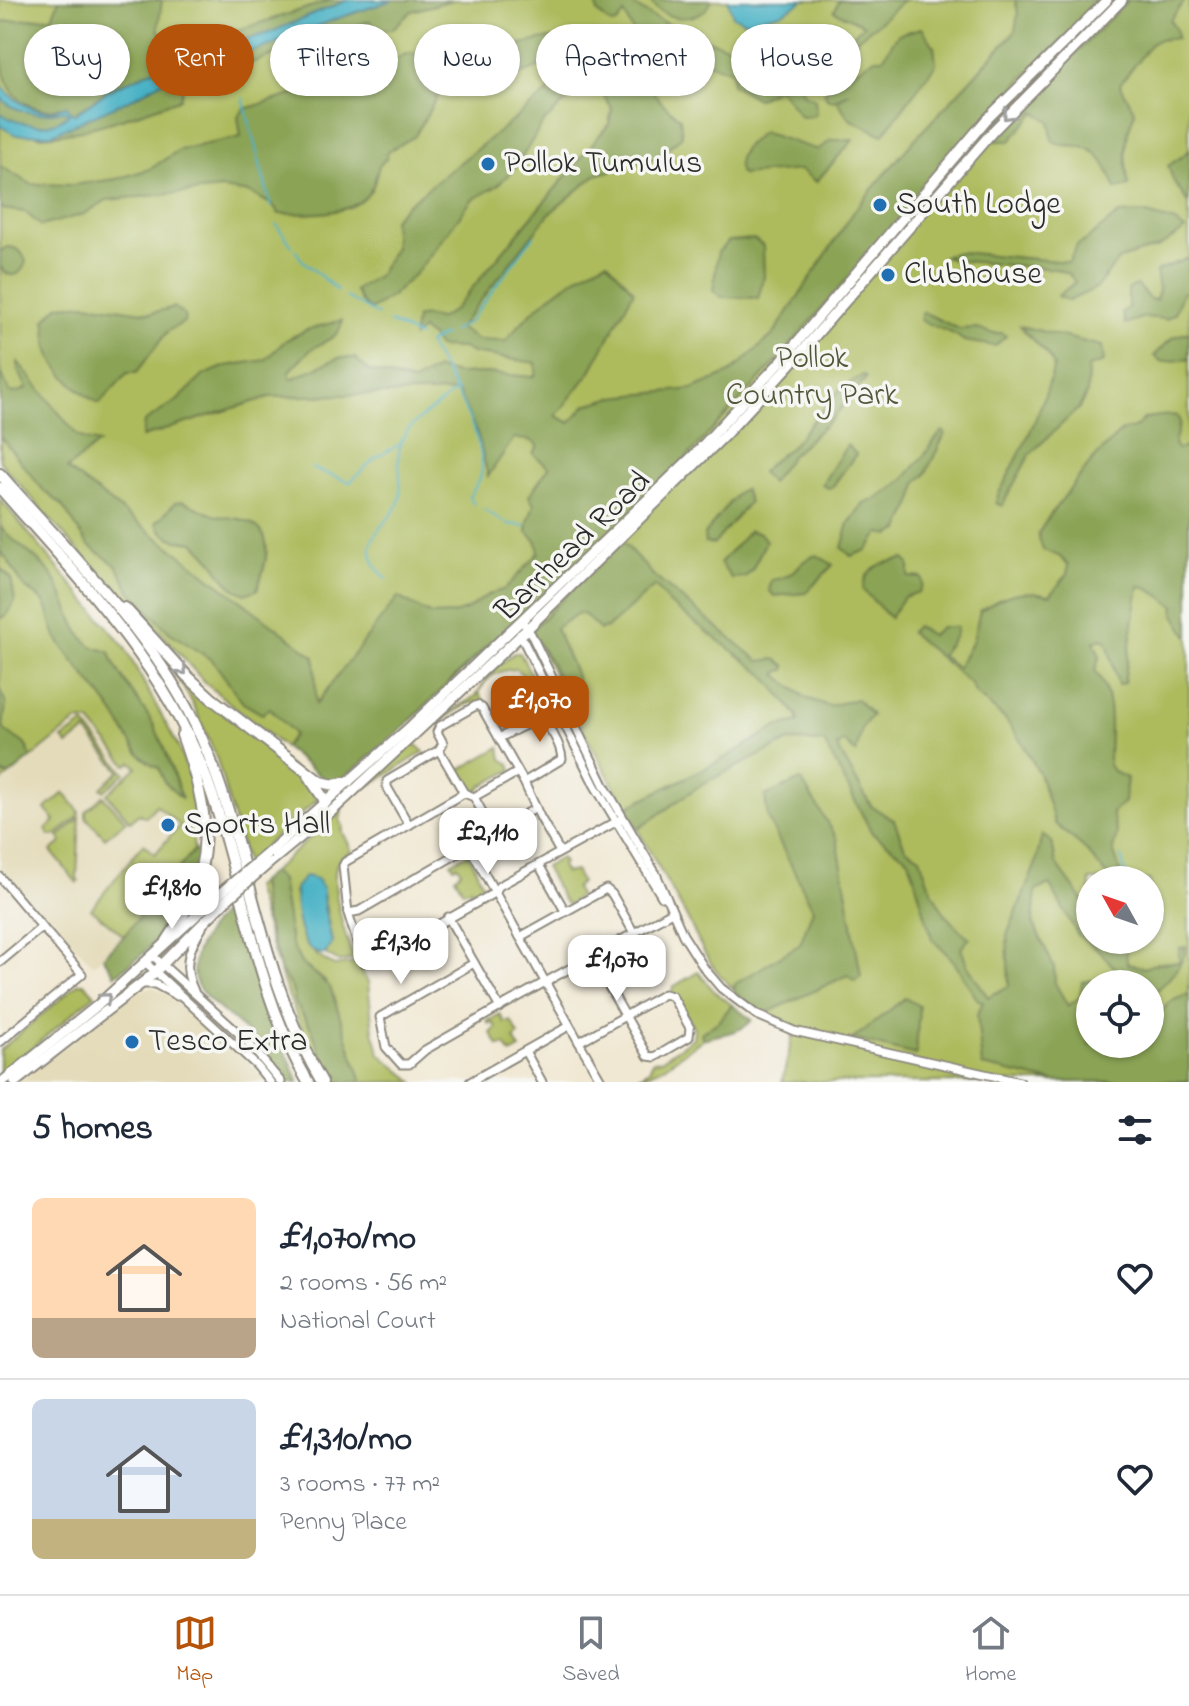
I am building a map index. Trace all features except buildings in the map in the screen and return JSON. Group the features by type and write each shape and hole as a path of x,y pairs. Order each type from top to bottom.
{"highway":[{"path":"0,474 154,656 197,728 222,794 277,986 294,1030 322,1082"},
{"path":"0,488 143,659 181,720 205,776 262,978 285,1038 308,1082"},
{"path":"69,553 124,606 196,685 305,772 329,785 348,782"},
{"path":"143,659 181,735 196,782 206,836 201,889 217,903"},
{"path":"305,772 330,806"},
{"path":"167,941 191,904 202,873"}],"main road":[{"name":"Barrhead Road","path":"590,562 748,398 986,120 1107,0"},
{"name":"Barrhead Road","path":"2,1082 98,1005 167,941 217,903 330,806 744,416 984,140 1122,0"},
{"name":"Barrhead Road","path":"330,806 348,782 521,628"},
{"name":"Barrhead Road","path":"15,1082 141,984 206,922 217,903"}],"street":[{"path":"521,628 620,820 656,874 672,912 697,957 721,988 747,1009 776,1025 810,1036 1020,1082"},
{"path":"409,825 387,787 387,781 439,750 443,743 438,728 476,705 482,708 560,852"},
{"path":"499,738 537,719 543,720 549,729 562,759 524,782"},
{"path":"439,750 464,793"},
{"path":"474,797 518,772"},
{"path":"493,832 474,797 464,793 343,864 348,913 361,959 369,964 494,893 499,886 620,820"},
{"path":"348,913 359,911 536,808"},
{"path":"470,848 602,1082"},
{"path":"539,865 565,911"},
{"path":"1,879 82,974 2,1038"},
{"path":"520,937 606,889 634,933"},
{"path":"474,963 383,1014 379,1020 383,1038 388,1051 398,1062 409,1064 425,1050 672,912"},
{"path":"448,917 500,1008"},
{"path":"197,996 188,978 186,964 191,947 206,922"},
{"path":"0,962 42,927"},
{"path":"579,1042 626,1016 664,994 672,996 691,1035 655,1057 647,1054 626,1016 591,956"},
{"path":"149,960 197,996 245,1039 281,1082"},
{"path":"158,968 188,1004 257,1066 270,1082"},
{"path":"141,984 159,986 188,1004"},
{"path":"470,1082 569,1026"},
{"path":"525,1051 542,1082"}],"shaded area":[{"path":"88,712 184,820 193,839 194,850 124,936 93,965 56,923 50,927 0,868 0,783"},
{"path":"152,987 164,992 200,1021 251,1064 266,1082 19,1082 138,991"}],"green space":[{"name":"Pollok Country Park","path":"0,0 1189,0 1189,1082 782,1082 795,1026 745,999 714,968 520,617 345,778 301,761 205,683 143,612 80,553 0,462"},
{"path":"59,0 162,0 159,24 146,24 146,73 130,80 130,24 24,24 24,96 100,96 72,115 72,112 60,107 41,109 19,99 7,82 4,71 0,22 52,17"},
{"path":"332,0 348,0 291,24 270,24 269,33 254,37 254,25"},
{"path":"393,0 453,0 412,11 398,24 372,24 370,21 362,24 323,24"},
{"path":"595,0 628,0 668,24 629,24 624,14 617,23 611,24 598,13"},
{"path":"650,0 712,0 700,14 681,18 663,13"},
{"path":"839,0 904,0 861,36 864,25 834,11"},
{"path":"1015,0 1102,0 1014,87 775,363 670,475 405,726 345,778 330,784 284,747 294,734 270,708 262,714 243,703 213,661 169,632 131,592 116,565 89,546 61,504 44,491 0,436 0,370 10,393 19,392 27,388 18,362 76,434 99,443 67,469 315,657 316,704 398,597 431,615 466,610 488,595 505,589 539,553 537,542 527,532 534,505 529,496 549,467 533,454 538,446 531,441 514,438 488,476 478,436 458,392 269,397 142,437 144,422 178,400 204,375 226,366 265,360 286,340 306,330 342,320 339,331 332,338 312,349 289,372 291,379 338,358 355,358 369,371 413,382 437,369 458,374 533,377 536,363 472,353 463,348 438,347 422,330 413,337 416,318 439,319 454,310 609,124 612,109 604,96 657,96 680,118 682,136 656,158 596,175 549,214 459,328 478,340 506,341 552,295 607,261 634,291 591,371 556,416 570,423 586,405 614,397 692,389 730,373 773,335 857,207 915,139 1015,32 1018,13"},
{"path":"1128,0 1185,0 1170,20 1177,38 1157,40 1150,45 1120,84 1135,112 1126,148 1129,186 1116,189 1104,164 1090,150 1052,140 1050,121 1035,112 1010,141 990,141"},
{"path":"922,28 934,46 936,64 883,135 851,120 837,101 844,96 861,96 861,67 875,58 883,58 898,34"},
{"path":"536,41 536,69 520,74 520,44"},
{"path":"715,43 731,47 731,71 715,65"},
{"path":"269,46 270,56 254,62 254,50"},
{"path":"414,53 414,96 437,96 415,136 387,152 387,158 379,167 366,196 345,209 279,214 273,205 250,193 222,189 107,200 84,214 41,226 25,212 2,209 0,205 0,166 31,184 72,185 116,179 150,169 179,150 241,137 238,117 244,109 289,96 398,96 398,58"},
{"path":"146,90 146,96 181,96 180,99 90,128 37,136 52,133"},
{"path":"543,96 577,96 543,123 516,167 497,186 472,200 417,272 392,296 370,310 355,290 379,275 395,247 393,219"},
{"path":"785,96 815,99 816,113 801,117"},
{"path":"0,97 19,109 69,113 54,123 26,124 0,113"},
{"path":"762,132 818,150 831,140 853,140 816,182 801,170 741,175 740,156"},
{"path":"1189,149 1189,204 1174,182 1168,166"},
{"path":"1143,213 1175,222 1185,230 1159,247 1119,259 1096,288 1069,301 1058,296 1075,282 1069,274 1055,269 953,260 944,256 958,252 1069,262 1077,245 1119,214"},
{"path":"754,239 763,246 764,277 758,298 722,297 713,291 718,252 729,241"},
{"path":"7,247 20,251 26,262 18,274 7,274 0,267 0,251"},
{"path":"1189,258 1189,290 1182,294 1175,313 1166,319 1144,317 1125,324 1122,312 1128,308 1128,289 1137,285 1147,297 1156,300 1159,290 1156,271"},
{"path":"86,304 151,313 174,307 185,316 184,322 168,331 136,373 127,373 99,404 58,368 48,349 45,320 58,306"},
{"path":"923,312 959,329 977,328 1006,336 995,346 964,341 920,320"},
{"path":"1020,326 1102,346 1104,362 1088,367 1087,393 1079,408 1030,454 1002,506 996,503 998,495 1037,416 1054,366"},
{"path":"1189,332 1189,359 1163,362 1154,356 1173,337"},
{"path":"863,375 866,378 833,418 791,456 771,483 761,472 790,448 840,389"},
{"path":"1177,416 1180,422 1174,444 1177,449 1189,447 1189,638 1174,613 1175,606 1153,591 1139,586 1124,683 1118,685 1107,642 1102,638 1094,642 1100,656 1095,671 1102,681 1109,703 1109,765 1114,772 1127,778 1124,802 1112,813 1117,834 1113,849 1118,866 1099,866 1083,847 1055,824 1039,773 1006,720 975,693 971,684 910,632 916,626 931,635 941,627 957,627 955,636 941,655 957,668 973,640 980,611 1013,594 1030,592 1050,595 1067,575 1068,564 1059,556 1043,550 1038,534 1091,462 1123,430 1135,428 1145,418"},
{"path":"942,431 945,433 943,438 925,475 917,482 914,498 900,530 890,535 880,533 867,550 851,556 842,548 849,523 864,503 899,483"},
{"path":"847,445 856,454 832,487 827,488 822,484"},
{"path":"744,489 749,502 714,544 705,543 704,535 738,492"},
{"path":"0,499 124,646 178,746 196,795 198,816 186,823 194,850 124,936 91,909 143,844 155,854 180,825 156,805 146,817 139,814 130,821 107,794 137,767 132,762 127,765 90,722 77,721 0,783"},
{"path":"182,501 213,515 243,520 261,532 265,540 266,559 257,590 245,594 233,588 194,542 181,541 163,533 156,523 175,503"},
{"path":"0,526 51,574 85,640 94,647 110,652 157,731 182,799 164,782 159,768 137,751 107,703 60,643 45,605 25,587 0,552"},
{"path":"749,531 760,533 766,541 752,570 745,577 731,578 720,563"},
{"path":"622,541 655,577 759,661 776,659 786,666 777,675 806,698 829,706 857,699 872,715 862,728 856,753 844,741 837,747 871,806 894,820 905,848 920,857 932,892 944,912 970,938 961,948 967,965 988,997 1009,986 1007,935 1035,866 1042,835 1052,842 1056,863 1076,891 1076,931 1049,884 1036,891 1033,922 1054,967 1055,983 1068,1006 1076,1000 1076,1058 1164,1058 1164,1008 1171,1001 1189,994 1189,1081 1053,1082 982,1066 977,1014 983,1002 977,999 953,960 932,939 909,859 872,833 824,742 789,741 702,784 638,829 625,808 721,760 777,727 799,722 797,715 764,675 669,603 655,586 607,628 600,630 585,615 578,613 556,628 579,686 569,700 532,629"},
{"path":"817,555 833,565 806,593 774,596 769,590 772,580 792,573"},
{"path":"904,559 909,564 909,577 922,578 923,584 919,592 904,597 890,618 863,590 864,582 876,567"},
{"path":"0,568 11,578 15,601 6,616 0,618"},
{"path":"514,653 520,653 539,689 516,669 504,671 493,675 482,687 479,693 484,701 467,704 442,720 441,717 476,696 489,674"},
{"path":"166,660 209,702 300,775 318,799 246,863 216,756 192,702"},
{"path":"0,688 6,704 3,728 22,742 31,758 10,775 0,774"},
{"path":"84,724 125,773 104,791 101,788 120,771 86,731 68,745 63,739"},
{"path":"414,743 424,752 366,787"},
{"path":"500,747 502,759 510,764 512,770 476,792 466,788 458,771"},
{"path":"801,780 837,838 861,976 854,981 848,975 771,1011 757,1012 734,992 735,984 800,944 813,909 768,819 765,796"},
{"path":"64,793 79,811 79,816 56,835 50,836 46,830 55,821 45,809"},
{"path":"103,796 126,821 105,838 86,817 86,811"},
{"path":"342,809 342,830 352,851 338,862 335,882 343,925 354,959 339,962 325,954 332,942 324,897 294,892 315,954 334,966 356,963 368,982 373,1031 380,1054 414,1082 362,1082 325,981 301,963 291,943 281,880 272,872"},
{"path":"80,818 77,883 51,851 62,842 58,837"},
{"path":"194,850 199,852 194,872 170,922 146,950 115,975 103,957"},
{"path":"467,854 484,888 489,889 472,899 474,894 471,888 463,891 455,877 461,871 458,865 454,867 451,863"},
{"path":"561,858 565,873 575,871 581,882 575,888 579,896 568,905 545,867"},
{"path":"272,872 281,880 291,943 301,963 330,987 362,1082 338,1082 325,1064 312,1030 281,971 264,915 260,882"},
{"path":"260,882 264,915 281,971 312,1030 325,1064 338,1082 329,1082 294,1011 277,962 254,887"},
{"path":"234,903 265,1007 299,1082 287,1082 256,1042 205,995 196,982 194,960 203,938"},
{"path":"1186,947 1178,968 1164,983 1164,970 1117,970 1102,954 1127,954 1127,963 1144,968 1157,963 1179,962 1179,948"},
{"path":"698,972 714,991 732,1005 718,1022 701,1033 703,1039 664,1067 630,1082 649,1070 653,1061 661,1060 693,1038 694,1028 672,992 673,987"},
{"path":"79,983 84,983 95,995 0,1075 0,1050"},
{"path":"905,998 919,1006 916,1055 853,1039"},
{"path":"732,1005 752,1020 735,1031 703,1039 701,1033 718,1022"},
{"path":"500,1014 504,1022 511,1021 519,1035 514,1039 520,1049 511,1054 505,1045 498,1046 491,1033 496,1027 487,1021"}],"water":[{"path":"348,0 393,0 323,24 291,24"},
{"path":"728,0 804,0 784,12 746,22 733,16"},
{"path":"269,33 270,46 254,51 254,37"},
{"path":"146,73 146,90 52,134 16,135 0,126 0,113 16,121 45,125 69,113 37,113 16,108 0,97 0,82 14,98 27,106 49,111 67,106 75,114 101,96 130,96 130,80"},
{"path":"305,876 317,879 323,890 332,942 325,954 316,953 309,947 300,929 295,888"}],"waterway":[{"path":"243,98 271,207"},
{"path":"276,224 292,246"},
{"path":"453,331 469,322 534,236"},
{"path":"295,250 302,260 338,291"},
{"path":"346,297 378,315"},
{"path":"389,322 419,337"},
{"path":"444,335 428,343 464,407 478,444 481,475 469,497 474,504"},
{"path":"387,579 375,565 371,547 376,534 398,505 401,443 415,423 456,390"},
{"path":"311,468 350,482 374,459 398,445"},
{"path":"483,509 508,524 526,526"},
{"path":"1121,856 1124,866"}],"place":[{"name":"Pollok Tumulus","path":"488,164"},
{"name":"South Lodge","path":"880,205"},
{"name":"Clubhouse","path":"888,275"},
{"name":"Sports Hall","path":"168,825"},
{"name":"Tesco Extra","path":"132,1042"}]}
